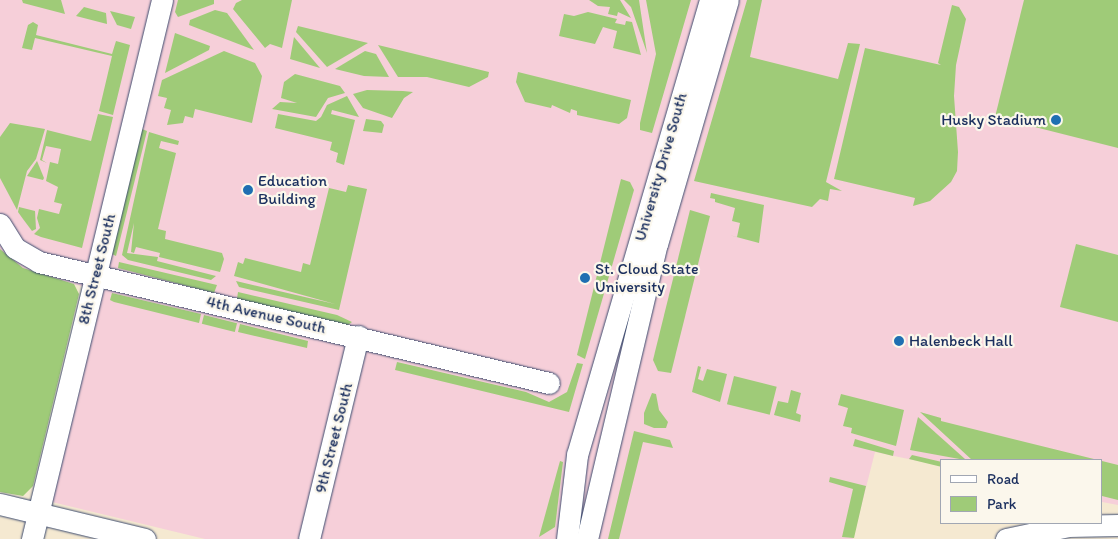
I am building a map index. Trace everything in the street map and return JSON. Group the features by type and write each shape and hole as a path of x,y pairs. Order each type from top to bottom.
{"street":[{"name":"8th Street South","path":"32,539 162,0"},
{"name":"University Drive South","path":"566,539 577,455 710,0"},
{"name":"University Drive South","path":"587,539 653,261 728,0"},
{"name":"4th Avenue South","path":"0,224 15,248 32,259 95,276 358,336 549,383"},
{"name":"9th Street South","path":"309,539 358,336"},
{"path":"0,504 145,539"},
{"path":"1006,539 1068,526 1118,526"}],"shaded area":[{"name":"St. Cloud State University","path":"0,0 1118,0 1118,505 1103,502 1103,459 940,459 940,466 875,452 853,539 205,539 52,502 103,291 0,267"}],"green space":[{"path":"22,0 61,0 65,14 23,3"},
{"path":"178,0 214,0 214,4 178,17 175,12"},
{"path":"242,0 292,0 282,48 270,44 265,48 233,9 236,3"},
{"path":"589,0 620,0 631,18 618,12 617,16 608,14 610,7 598,6"},
{"path":"624,0 639,0 647,53 631,7"},
{"path":"646,0 691,0 652,133 640,130 656,54"},
{"path":"747,0 762,0 750,57 838,79 848,43 860,44 826,182 842,191 830,189 828,201 820,199 812,207 694,181"},
{"path":"1024,0 1118,0 1118,148 995,117"},
{"path":"952,5 959,7 966,19 956,65 954,96 958,152 957,171 951,182 930,201 913,206 915,198 834,179 865,48 941,65 938,63"},
{"path":"84,7 106,13 107,24 76,16"},
{"path":"215,10 227,13 254,50 189,25 190,20"},
{"path":"110,11 135,17 131,29 117,25"},
{"path":"588,12 617,19 615,23 625,25 626,21 632,22 641,55 613,48 617,31 603,27 595,44 559,36 564,14 574,16"},
{"path":"33,22 38,25 36,35 112,54 116,41 130,45 113,115 99,111 112,56 35,38 32,50 22,48 28,25"},
{"path":"298,26 368,43 327,67 296,32"},
{"path":"175,33 210,46 209,50 165,73"},
{"path":"294,37 320,68 290,59"},
{"path":"378,45 489,72 488,77 469,87 427,77 398,77"},
{"path":"224,51 255,63 262,76 252,123 195,109 193,118 185,116 183,123 167,125 171,110 164,108 167,98 158,96 162,80"},
{"path":"365,51 376,54 389,77 364,76 335,69"},
{"path":"518,72 631,100 627,118 619,124 577,115 577,111 571,109 570,113 552,105 551,108 525,102 516,82"},
{"path":"295,74 340,86 345,93 328,98 316,117 272,109 280,102 297,103 281,98 284,82"},
{"path":"367,90 413,92 404,98 392,118 363,108 353,94"},
{"path":"347,96 359,117 332,110 331,114 355,120 344,165 336,162 338,153 330,150 332,142 275,128 278,114 316,121 321,117 327,105"},
{"path":"98,114 113,117 82,248 34,234 40,228 37,218 39,209 59,214 62,204 54,202 58,187 46,181 50,162 58,164 61,149 46,146 42,160 47,163 40,160 47,130 91,141"},
{"path":"366,119 381,121 384,125 382,133 363,131"},
{"path":"10,123 45,129 36,159 27,171 17,210 0,178 0,137"},
{"path":"142,129 147,131 116,256 112,254"},
{"path":"149,132 179,141 178,145 161,141 159,148 176,153 158,229 166,231 165,239 222,253 224,259 220,272 159,257 160,253 136,247 134,253 131,252 134,223 127,253 158,257 157,261 216,276 211,280 128,260 122,255"},
{"path":"37,161 44,178 43,180 27,176"},
{"path":"621,179 630,182 634,190 585,359 577,355"},
{"path":"348,185 367,189 339,310 239,287 236,281 335,304 234,276 238,262 243,264 245,258 301,272 303,263 310,265 329,188 346,192"},
{"path":"711,193 764,205 759,243 729,235 737,237 740,223 732,221 735,208 715,202 715,199 710,198"},
{"path":"19,207 35,211 36,229 32,231 18,212"},
{"path":"690,210 710,216 671,373 658,371 653,360"},
{"path":"1076,244 1118,255 1118,322 1060,307"},
{"path":"0,249 23,268 74,284 79,294 33,486 23,496 0,492"},
{"path":"119,262 217,285 214,293 118,268"},
{"path":"238,292 337,315 352,322 348,325 237,299"},
{"path":"112,293 201,314 199,323 114,302 110,300"},
{"path":"204,315 237,323 235,332 202,324"},
{"path":"240,324 308,341 307,348 238,332"},
{"path":"397,362 526,392 549,402 567,392 577,363 583,364 569,412 395,370"},
{"path":"698,366 701,367 698,379 703,381 707,369 727,374 720,402 692,392"},
{"path":"734,376 777,387 770,415 727,404"},
{"path":"791,390 801,393 796,413 801,415 800,422 774,415 778,401 788,403"},
{"path":"652,393 656,394 659,410 668,422 666,428 654,428 644,424 644,413"},
{"path":"841,394 904,410 896,446 851,433 852,428 843,426 848,408 838,405"},
{"path":"920,412 941,418 941,421 1094,459 971,459"},
{"path":"918,417 965,459 960,459 910,450"},
{"path":"634,431 670,440 673,448 643,442 619,539 608,539"},
{"path":"855,439 894,451 893,456 853,446"},
{"path":"912,455 940,462 940,467 909,459"},
{"path":"560,461 563,462 555,527 539,537"},
{"path":"1103,461 1118,465 1118,500 1103,496"},
{"path":"830,477 866,486 854,538 842,537 853,489 829,482"}],"place":[{"name":"Husky Stadium","path":"1056,120"},
{"name":"Education Building","path":"248,190"},
{"name":"St. Cloud State University","path":"585,278"},
{"name":"Halenbeck Hall","path":"899,341"}]}
